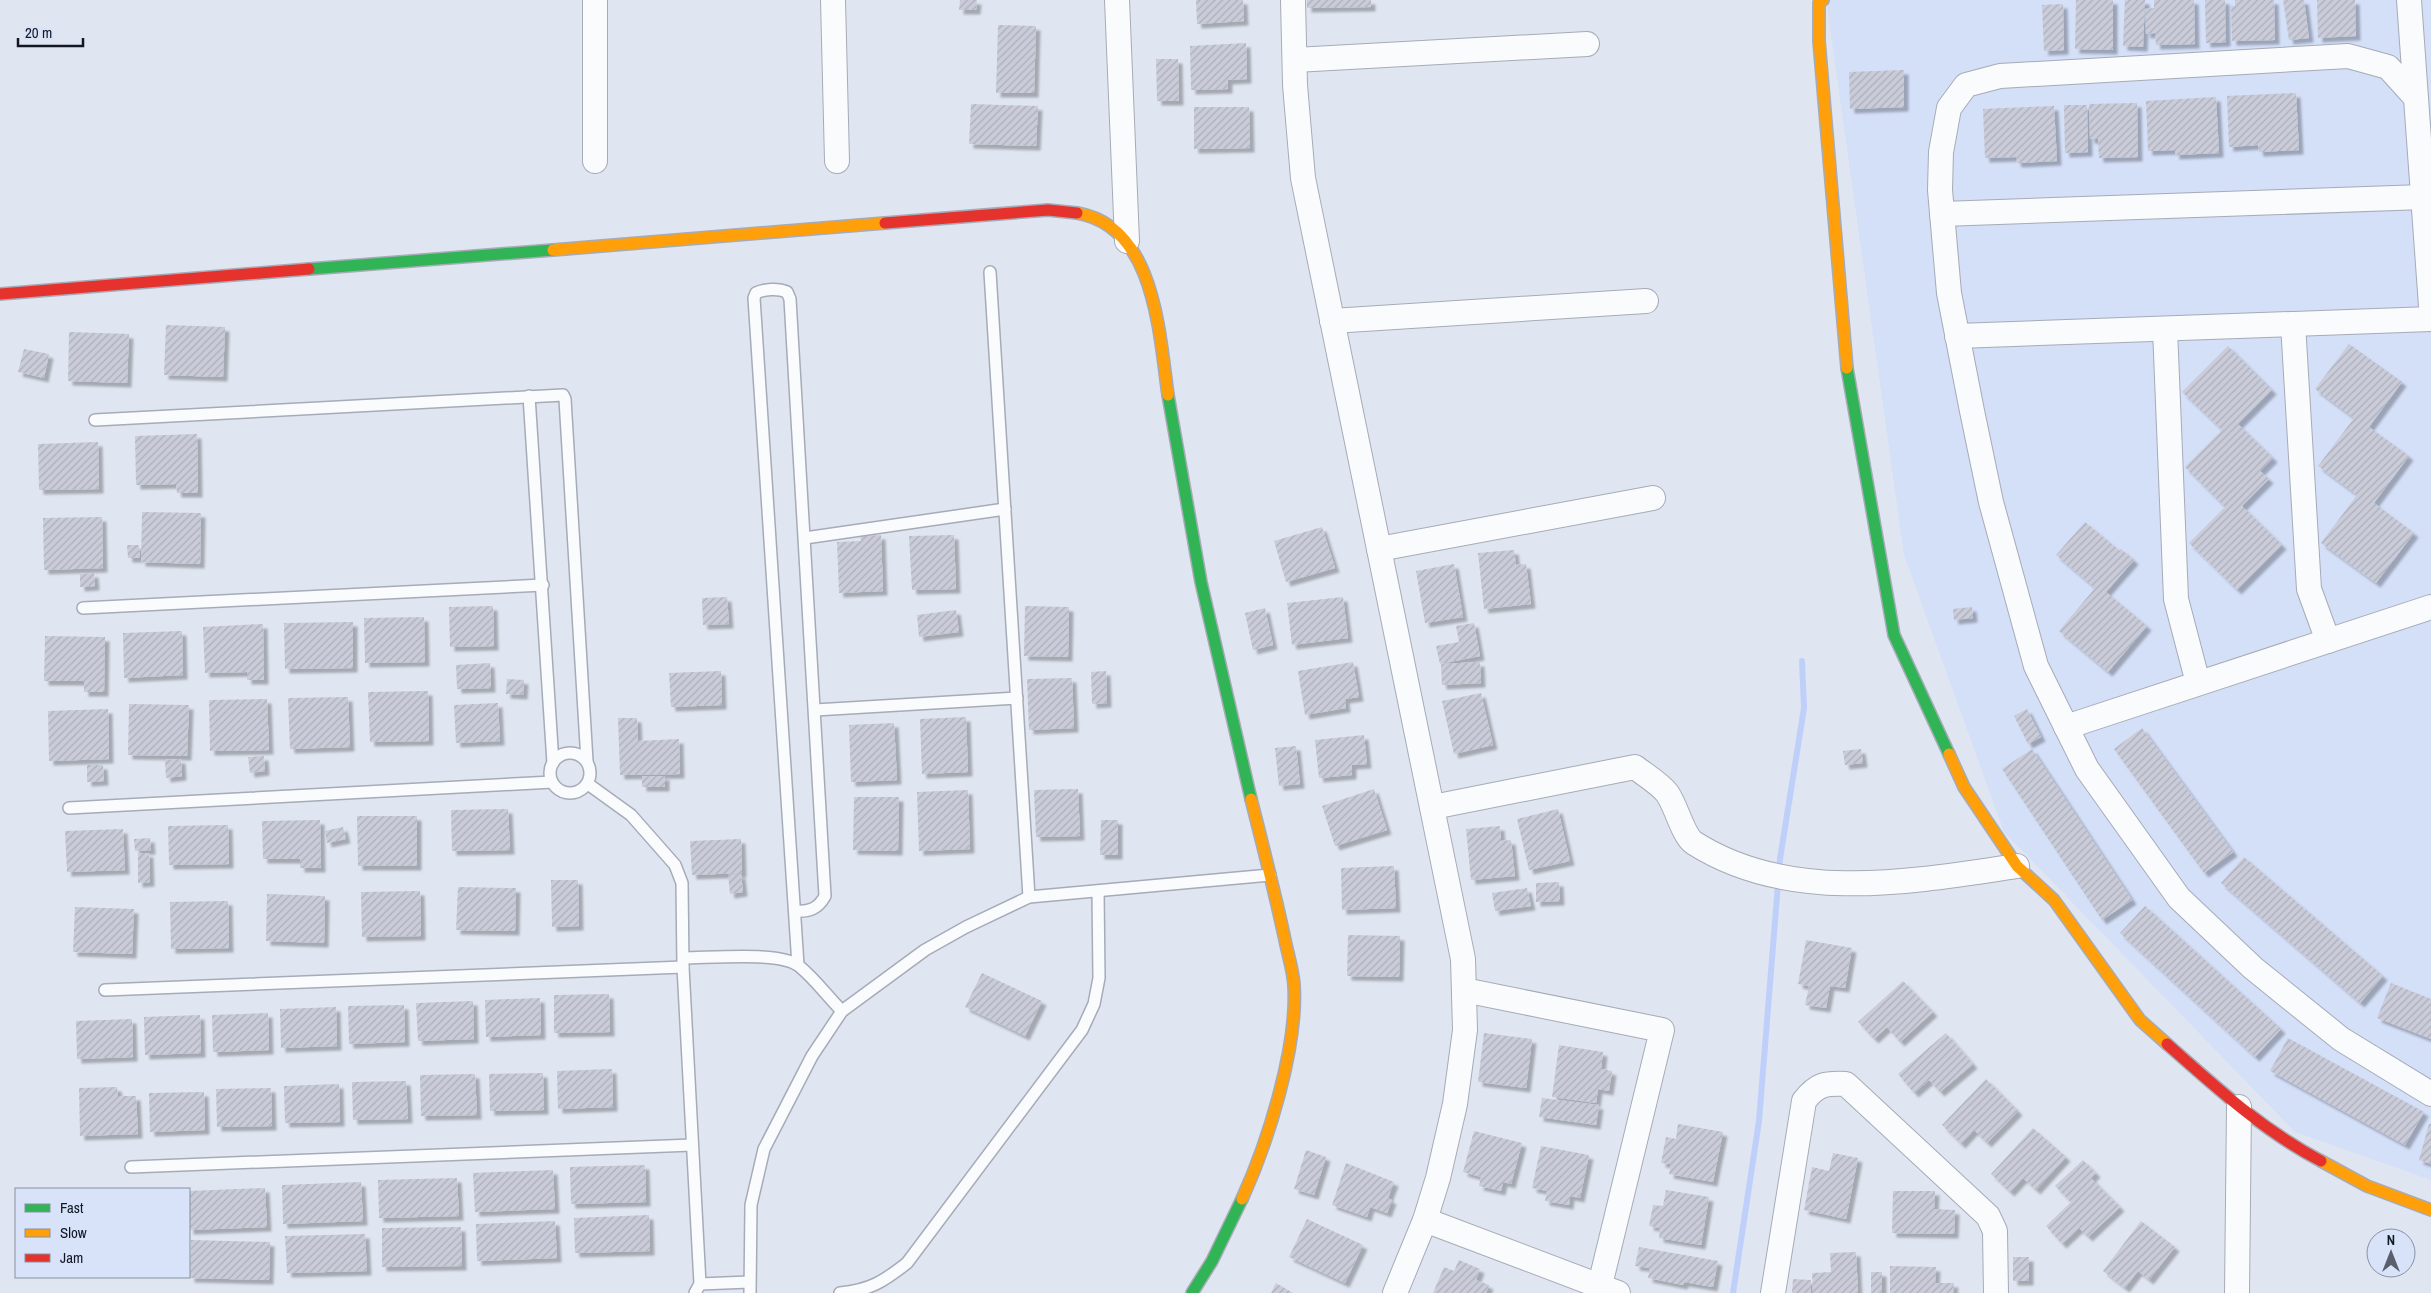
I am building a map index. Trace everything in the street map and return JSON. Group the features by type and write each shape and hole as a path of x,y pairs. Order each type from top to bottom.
{"street":[{"path":"595,0 595,161"},
{"path":"833,0 837,160"},
{"path":"1117,0 1127,241"},
{"path":"1293,0 1303,178 1463,959 1465,1030 1455,1104 1438,1178 1425,1220 1396,1293"},
{"path":"1824,0 1819,4 1819,42 1848,383 1894,635 1964,787 2017,866 2054,900 2140,1020 2239,1107 2287,1143 2367,1186 2431,1210"},
{"path":"2409,0 2431,306"},
{"path":"1295,60 1587,44"},
{"path":"2416,98 2388,67 2348,56 2000,76 1966,85 1949,108 1941,152 1940,190 1949,293 1991,502 2036,666 2087,769 2179,898 2253,968 2341,1039 2431,1094"},
{"path":"1942,214 2424,197"},
{"path":"0,294 1048,210 1080,212 1106,221 1127,241 1143,274 1157,319 1185,510 1240,756 1272,874 1294,988 1291,1042 1260,1156 1233,1217 1203,1277 1192,1293"},
{"path":"1332,321 1646,301"},
{"path":"1958,336 2431,319"},
{"path":"2293,324 2308,589 2328,641"},
{"path":"2165,329 2176,599 2198,683"},
{"path":"1379,549 1653,498"},
{"path":"2066,727 2431,606"},
{"path":"1433,807 1635,767 1667,793 1692,842 1751,871 1810,883 1917,881 2017,866"},
{"path":"1425,1220 1609,1289 1662,1030 1464,990"},
{"path":"1774,1293 1804,1101 1813,1089 1828,1083 1846,1084 1988,1216 1994,1232 1996,1293"},
{"path":"2237,1293 2239,1107"}],"lane":[{"path":"990,272 1029,897"},
{"path":"795,911 813,910 825,896 790,298 787,292 762,290 756,293 754,298 798,965"},
{"path":"96,420 560,394 565,399 587,761 590,769 588,784 578,792 567,793 556,787 552,782 550,772 553,762 543,585 529,396"},
{"path":"805,538 1005,509"},
{"path":"83,608 543,585"},
{"path":"815,710 1017,698"},
{"path":"553,762 563,754 570,753 577,754 587,761"},
{"path":"69,808 552,782"},
{"path":"588,784 631,815 675,865 682,883 698,1289 750,1288 751,1205 764,1149 812,1056 842,1011 926,950 974,923 1029,897 1272,874"},
{"path":"840,1293 863,1291 883,1282 907,1263 1082,1030 1094,1004 1099,978 1098,890"},
{"path":"106,990 684,962 758,956 781,959 798,965 842,1011"},
{"path":"131,1167 692,1145"}],"shaded area":[{"path":"1826,0 2431,0 2431,1180 2295,1132 2004,832 1904,555"}],"building":[{"path":"960,0 977,0 976,10 959,10"},
{"path":"1196,0 1243,0 1244,21 1197,24"},
{"path":"1307,0 1371,0 1371,7 1307,8"},
{"path":"2076,0 2113,0 2113,50 2075,49"},
{"path":"2125,0 2145,0 2143,47 2123,46"},
{"path":"2154,0 2194,0 2195,44 2156,45 2155,33 2146,34 2145,9 2154,8"},
{"path":"2205,0 2225,0 2226,42 2206,43"},
{"path":"2235,0 2274,0 2275,40 2232,41 2231,6 2235,6"},
{"path":"2283,0 2304,0 2309,38 2289,40"},
{"path":"2317,0 2355,0 2356,36 2318,38"},
{"path":"2063,4 2064,50 2044,51 2042,5"},
{"path":"998,25 1036,26 1034,93 996,93"},
{"path":"1246,43 1247,79 1228,80 1228,89 1191,90 1190,46"},
{"path":"1156,59 1178,59 1179,101 1157,101"},
{"path":"1904,70 1904,107 1850,109 1849,72"},
{"path":"2296,93 2299,150 2259,152 2258,145 2229,147 2227,96"},
{"path":"2216,97 2219,153 2175,155 2175,150 2148,151 2146,101"},
{"path":"2137,103 2138,157 2099,158 2098,139 2090,139 2089,104"},
{"path":"971,104 1038,106 1036,146 969,144"},
{"path":"2064,105 2087,105 2088,152 2065,153"},
{"path":"2054,106 2057,161 2017,163 2016,157 1985,158 1983,109"},
{"path":"1194,107 1249,107 1250,148 1194,149"},
{"path":"166,325 225,327 223,377 164,375"},
{"path":"69,332 129,334 127,383 68,381"},
{"path":"2349,344 2402,382 2369,427 2409,456 2374,503 2414,533 2376,583 2321,543 2357,495 2318,466 2354,418 2315,389"},
{"path":"2228,346 2272,390 2238,424 2273,458 2260,471 2269,479 2242,506 2282,545 2237,590 2189,543 2225,507 2185,467 2222,430 2182,392"},
{"path":"24,349 49,354 44,378 18,372"},
{"path":"197,434 198,493 177,493 176,484 136,485 135,436"},
{"path":"98,442 99,489 39,490 38,444"},
{"path":"142,512 201,513 200,564 141,562"},
{"path":"102,517 103,568 44,570 43,518"},
{"path":"2085,522 2134,560 2106,592 2147,626 2108,672 2059,631 2095,588 2056,555"},
{"path":"1322,527 1335,568 1286,582 1274,541"},
{"path":"881,535 883,591 839,593 837,542 861,541 860,536"},
{"path":"954,535 956,589 912,590 909,536"},
{"path":"127,545 139,545 140,558 128,558"},
{"path":"1514,550 1516,565 1526,564 1531,604 1484,609 1478,553"},
{"path":"1454,564 1463,617 1425,623 1416,571"},
{"path":"94,573 95,586 80,587 80,574"},
{"path":"727,597 729,624 703,625 702,598"},
{"path":"1343,597 1348,638 1292,645 1287,603"},
{"path":"493,606 494,646 450,647 449,607"},
{"path":"1025,606 1069,607 1068,657 1024,656"},
{"path":"1972,607 1973,618 1954,620 1953,609"},
{"path":"1265,608 1273,645 1253,650 1245,613"},
{"path":"956,610 959,632 919,637 917,615"},
{"path":"424,617 425,662 365,663 364,618"},
{"path":"353,622 353,668 285,669 284,623"},
{"path":"1474,623 1480,656 1440,664 1436,646 1459,642 1456,626"},
{"path":"263,624 264,680 247,680 247,672 205,673 203,627"},
{"path":"182,631 183,675 124,678 123,633"},
{"path":"45,636 105,637 104,692 84,692 84,681 44,681"},
{"path":"1353,662 1359,697 1345,699 1346,708 1305,715 1298,671"},
{"path":"1480,662 1481,683 1442,685 1441,664"},
{"path":"490,663 491,688 457,689 456,665"},
{"path":"721,671 722,705 671,707 669,673"},
{"path":"1106,671 1107,703 1092,704 1091,672"},
{"path":"1072,678 1074,728 1029,730 1027,679"},
{"path":"507,679 524,680 523,695 506,694"},
{"path":"428,691 429,741 370,742 368,692"},
{"path":"1481,693 1493,745 1454,754 1442,701"},
{"path":"348,697 350,747 290,749 288,698"},
{"path":"267,699 269,750 210,751 209,700"},
{"path":"498,703 500,741 456,743 454,705"},
{"path":"129,704 189,705 187,756 128,755"},
{"path":"108,709 109,759 49,761 48,711"},
{"path":"2027,709 2041,737 2028,744 2014,716"},
{"path":"966,717 968,772 922,774 920,719"},
{"path":"618,718 637,718 638,741 679,739 680,774 620,775"},
{"path":"894,723 897,780 851,782 849,725"},
{"path":"2142,728 2233,852 2204,873 2114,749"},
{"path":"1364,735 1367,764 1352,765 1352,775 1319,778 1315,740"},
{"path":"1296,746 1300,784 1279,786 1275,748"},
{"path":"1861,749 1863,763 1845,765 1843,751"},
{"path":"2032,749 2132,900 2102,920 2002,769"},
{"path":"264,756 265,771 250,773 248,757"},
{"path":"181,759 182,776 166,778 165,760"},
{"path":"87,765 103,765 104,781 87,782"},
{"path":"642,776 665,776 665,787 642,787"},
{"path":"1078,789 1080,836 1036,837 1034,790"},
{"path":"1374,789 1387,830 1335,846 1322,806"},
{"path":"968,790 970,849 919,851 917,792"},
{"path":"854,797 899,797 898,851 853,850"},
{"path":"508,809 510,850 452,851 451,810"},
{"path":"1558,809 1570,861 1529,870 1517,819"},
{"path":"357,816 417,816 417,866 358,866"},
{"path":"320,820 321,868 300,868 300,859 263,859 262,821"},
{"path":"1101,820 1118,820 1118,855 1100,855"},
{"path":"228,825 229,864 169,865 168,826"},
{"path":"1500,826 1501,841 1511,840 1515,876 1471,880 1466,829"},
{"path":"343,827 346,839 327,843 325,831"},
{"path":"123,829 125,870 67,872 65,831"},
{"path":"150,838 151,850 135,851 134,839"},
{"path":"741,839 742,873 692,875 690,841"},
{"path":"138,853 149,853 150,882 138,883"},
{"path":"2244,857 2383,976 2360,1003 2221,883"},
{"path":"1394,866 1396,908 1342,910 1341,868"},
{"path":"741,874 743,892 730,894 728,875"},
{"path":"551,880 578,880 579,926 552,927"},
{"path":"1559,882 1560,901 1536,902 1536,883"},
{"path":"458,887 516,888 515,931 456,930"},
{"path":"1527,888 1531,906 1495,911 1492,893"},
{"path":"420,891 421,936 362,937 361,892"},
{"path":"267,894 325,896 324,943 266,941"},
{"path":"228,901 229,948 171,949 170,902"},
{"path":"2145,906 2281,1029 2255,1057 2120,933"},
{"path":"75,907 134,909 132,954 73,952"},
{"path":"1348,935 1400,936 1399,977 1347,976"},
{"path":"1806,940 1852,948 1845,988 1830,986 1826,1008 1805,1005 1809,986 1798,984"},
{"path":"982,973 1042,1001 1025,1036 965,1007"},
{"path":"1903,981 1933,1012 1900,1042 1887,1027 1874,1039 1858,1022"},
{"path":"2391,983 2431,999 2431,1039 2377,1018"},
{"path":"609,994 610,1032 554,1033 554,995"},
{"path":"540,998 541,1035 486,1037 485,1000"},
{"path":"473,1001 474,1039 418,1041 416,1003"},
{"path":"404,1005 405,1042 349,1044 348,1006"},
{"path":"336,1007 337,1046 281,1048 280,1009"},
{"path":"268,1013 269,1050 213,1052 212,1015"},
{"path":"200,1015 201,1053 145,1055 144,1017"},
{"path":"132,1019 133,1057 77,1059 76,1021"},
{"path":"1484,1033 1532,1039 1526,1088 1478,1082"},
{"path":"1946,1033 1973,1064 1940,1092 1929,1080 1914,1093 1898,1074"},
{"path":"2288,1038 2424,1112 2405,1145 2270,1071"},
{"path":"1559,1045 1603,1052 1601,1069 1612,1071 1609,1091 1598,1089 1596,1103 1552,1097"},
{"path":"612,1069 613,1107 558,1109 557,1071"},
{"path":"543,1073 544,1110 490,1111 489,1074"},
{"path":"475,1074 477,1115 421,1116 420,1075"},
{"path":"1986,1079 2018,1111 1987,1143 1974,1130 1961,1144 1942,1125"},
{"path":"406,1081 408,1119 353,1120 352,1082"},
{"path":"339,1084 340,1122 285,1123 284,1086"},
{"path":"117,1087 118,1096 136,1096 138,1134 80,1136 79,1088"},
{"path":"271,1088 272,1126 217,1127 216,1089"},
{"path":"204,1092 205,1130 150,1132 149,1093"},
{"path":"1542,1098 1599,1105 1596,1125 1539,1117"},
{"path":"1678,1124 1723,1132 1713,1182 1669,1174 1671,1164 1661,1163 1666,1137 1676,1139"},
{"path":"2429,1124 2431,1124 2431,1164 2419,1160"},
{"path":"2033,1128 2066,1157 2036,1190 2023,1178 2010,1192 1991,1174"},
{"path":"1474,1131 1522,1143 1511,1184 1503,1182 1501,1191 1479,1186 1481,1177 1463,1172"},
{"path":"1541,1146 1589,1155 1580,1198 1570,1196 1569,1205 1545,1201 1547,1191 1532,1188"},
{"path":"1306,1150 1326,1157 1314,1195 1294,1189"},
{"path":"1833,1153 1858,1158 1846,1219 1804,1210 1812,1167 1829,1171"},
{"path":"2083,1160 2096,1173 2091,1178 2120,1207 2088,1237 2079,1228 2062,1244 2046,1226 2071,1202 2055,1186"},
{"path":"1346,1163 1394,1182 1388,1198 1392,1200 1387,1213 1370,1207 1367,1217 1332,1205"},
{"path":"645,1165 646,1202 571,1204 570,1167"},
{"path":"553,1170 555,1209 475,1212 473,1173"},
{"path":"457,1178 459,1216 379,1218 378,1180"},
{"path":"361,1182 363,1221 283,1224 282,1185"},
{"path":"265,1188 267,1227 190,1230 190,1191"},
{"path":"1666,1190 1709,1197 1701,1245 1659,1238 1660,1228 1649,1226 1653,1205 1663,1206"},
{"path":"1893,1191 1935,1191 1934,1209 1955,1210 1954,1234 1892,1233"},
{"path":"649,1215 650,1251 575,1253 574,1218"},
{"path":"1307,1219 1363,1245 1345,1283 1289,1257"},
{"path":"555,1221 557,1258 477,1261 476,1224"},
{"path":"2141,1221 2175,1247 2149,1280 2138,1271 2125,1288 2103,1271"},
{"path":"461,1227 462,1266 382,1267 382,1228"},
{"path":"365,1234 367,1271 287,1273 285,1236"},
{"path":"191,1240 270,1242 269,1280 190,1278"},
{"path":"1639,1247 1718,1261 1713,1287 1684,1282 1683,1285 1648,1278 1650,1268 1635,1266"},
{"path":"1856,1252 1858,1293 1813,1293 1812,1273 1831,1272 1830,1253"},
{"path":"2013,1257 2029,1257 2029,1281 2013,1281"},
{"path":"1459,1260 1480,1269 1476,1280 1489,1285 1486,1293 1433,1293 1444,1267 1454,1271"},
{"path":"1890,1266 1936,1267 1935,1283 1954,1283 1953,1293 1890,1293"},
{"path":"1871,1272 1882,1272 1882,1293 1871,1293"},
{"path":"1793,1279 1811,1280 1811,1293 1792,1293"},
{"path":"1276,1283 1293,1293 1271,1293"}],"waterway":[{"path":"1733,1293 1759,1121 1780,859 1804,708 1802,661"}],"traffic: fast":[{"path":"309,269 553,250"},
{"path":"1847,368 1894,635 1949,754"},
{"path":"1168,395 1201,582 1251,799"},
{"path":"1192,1293 1212,1261 1242,1199"}],"traffic: slow":[{"path":"1823,0 1819,3 1819,41 1847,368"},
{"path":"1077,213 1103,222 1123,238 1138,260 1156,313 1168,395"},
{"path":"553,250 885,223"},
{"path":"1949,754 1964,787 2017,866 2054,900 2140,1020 2167,1044"},
{"path":"1242,1199 1262,1150 1279,1094 1286,1065 1294,1010 1292,968 1251,799"},
{"path":"2321,1161 2367,1186 2431,1210"}],"traffic: jam":[{"path":"885,223 1048,210 1077,213"},
{"path":"0,294 309,269"},
{"path":"2167,1044 2260,1122 2299,1149 2321,1161"}]}
